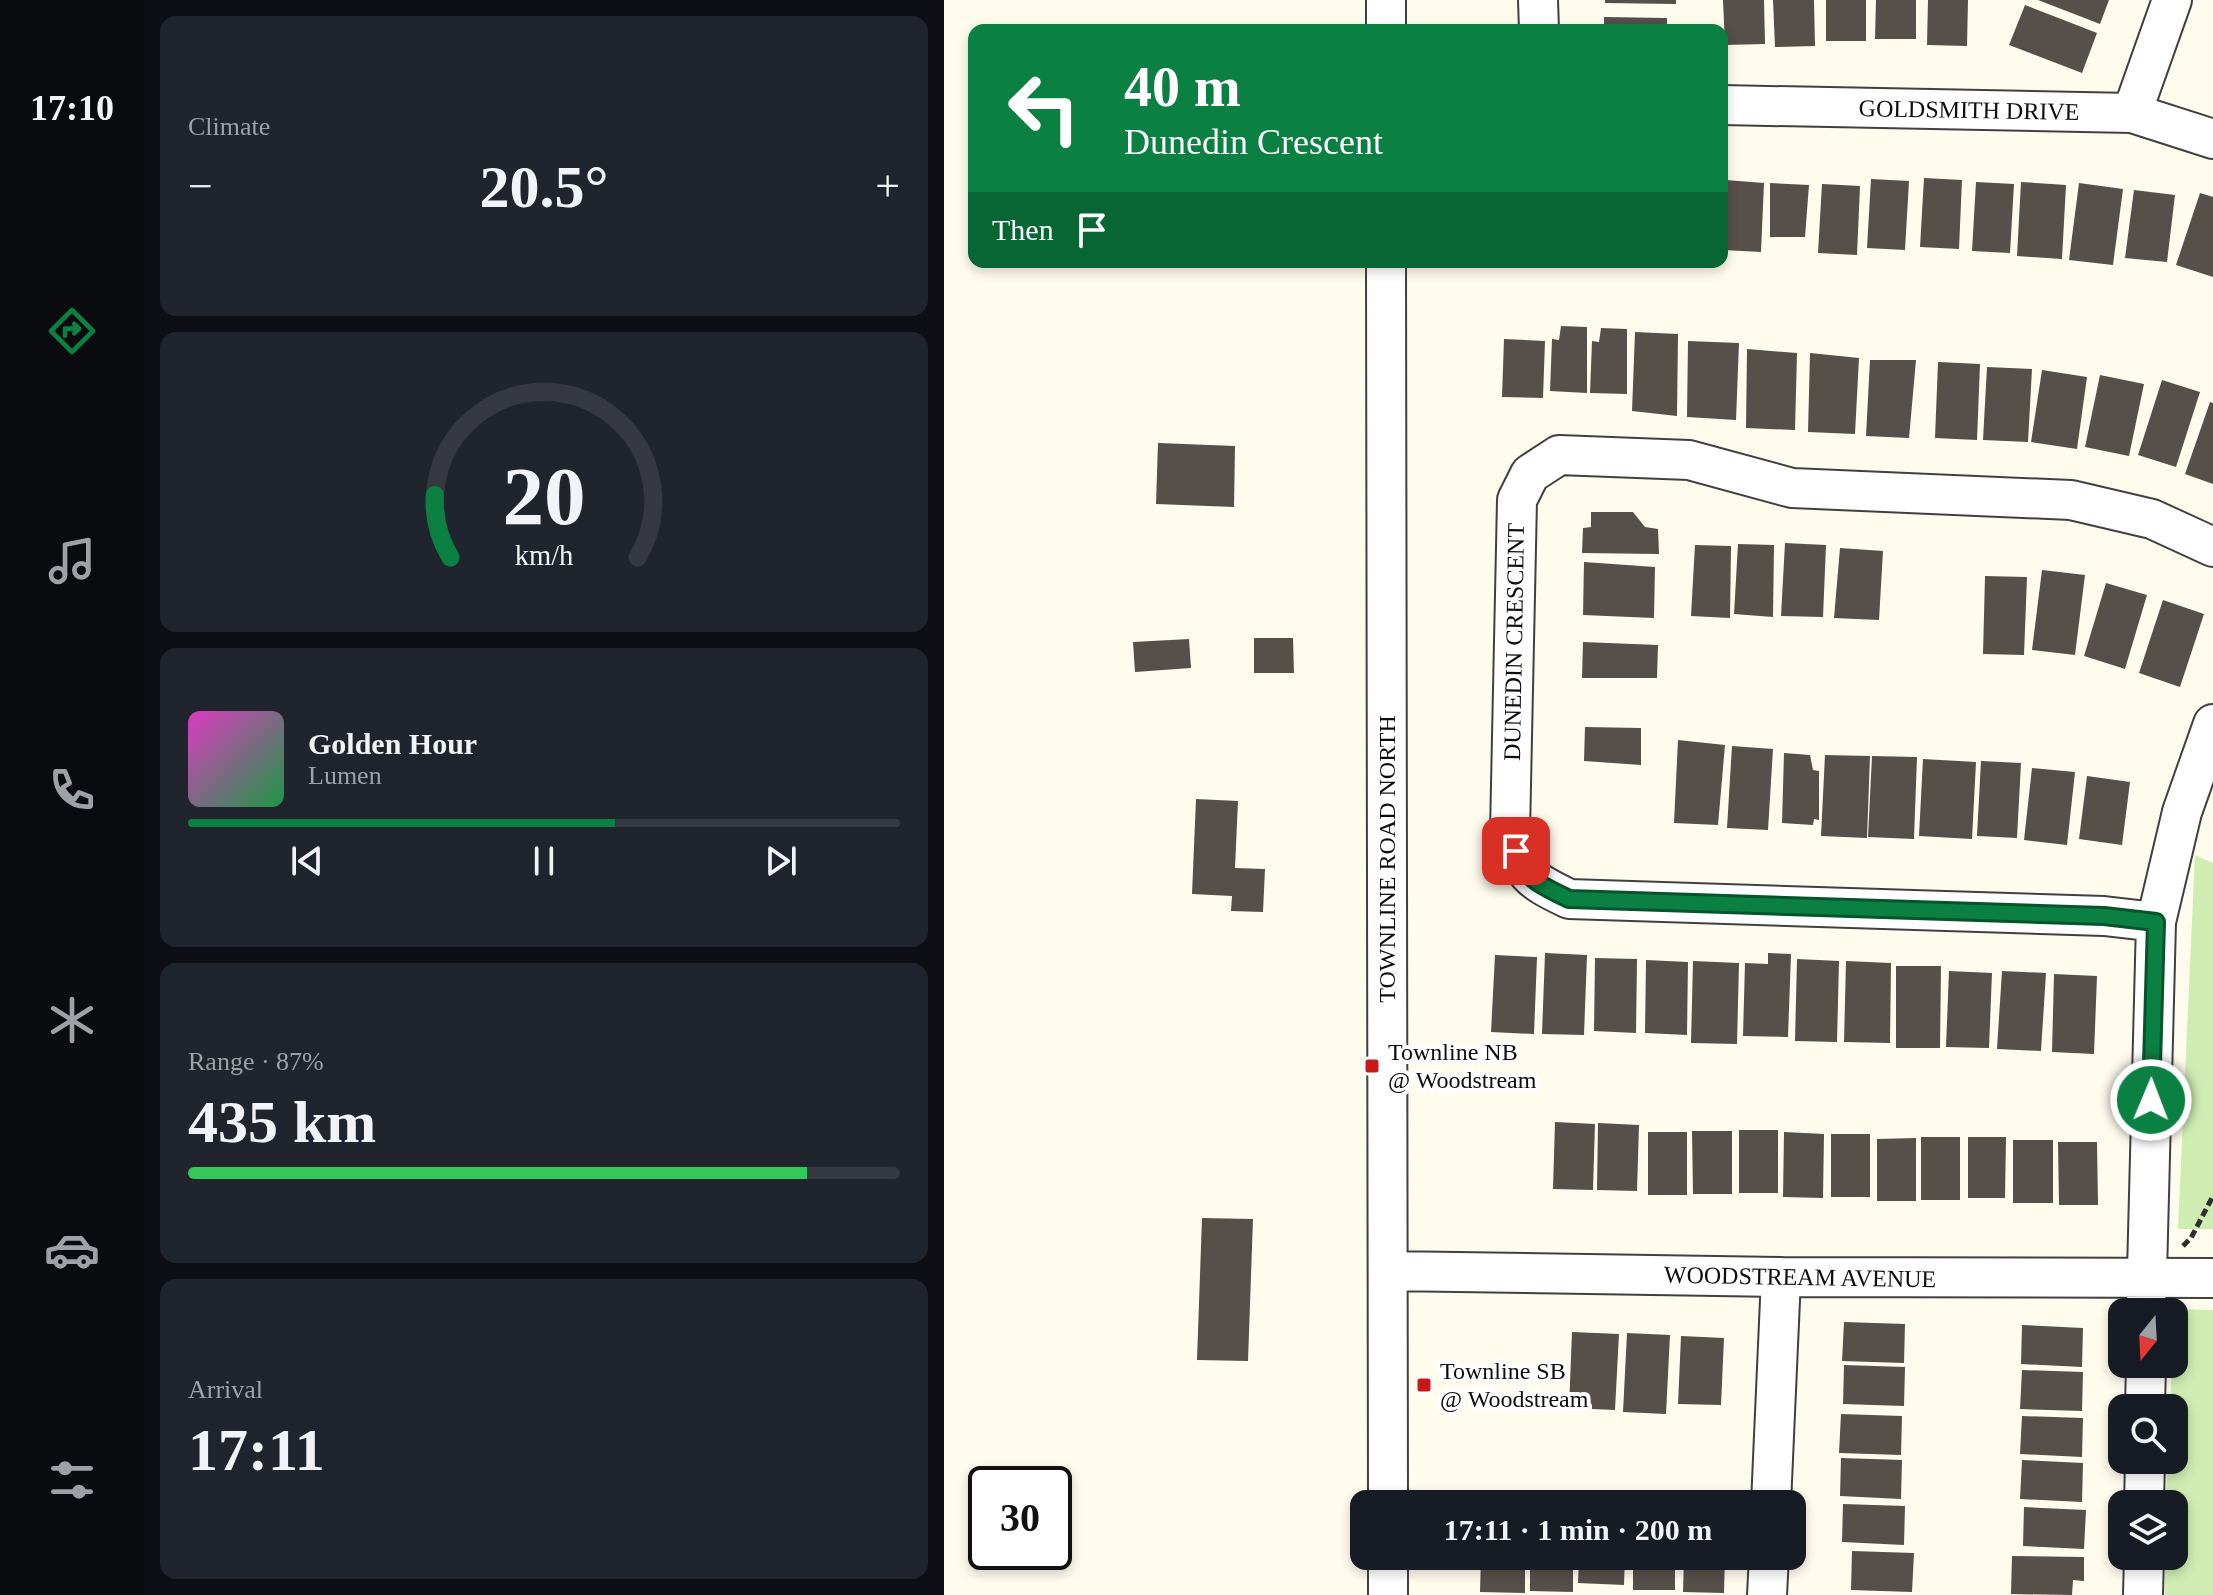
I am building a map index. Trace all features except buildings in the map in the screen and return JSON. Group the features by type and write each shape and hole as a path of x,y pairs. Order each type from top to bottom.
{"street":[{"path":"1386,0 1386,24"},
{"path":"1538,0 1539,24"},
{"path":"2132,113 2172,0"},
{"name":"GOLDSMITH DRIVE","path":"1728,105 2132,113 2213,139"},
{"name":"TOWNLINE ROAD NORTH","path":"1386,268 1388,1490"},
{"name":"DUNEDIN CRESCENT","path":"2156,922 2104,916 1569,899 1536,883 1523,870 1510,832 1517,500 1530,474 1559,455 1689,460 1792,488 2071,500 2152,519 2213,547"},
{"path":"2147,1295 2156,922 2182,812 2213,724"},
{"name":"WOODSTREAM AVENUE","path":"1388,1271 1781,1277 2147,1295 2213,1278"},
{"path":"1772,1490 1781,1277"},
{"path":"1388,1570 1388,1595"},
{"path":"1767,1595 1768,1570"},
{"path":"2143,1595 2144,1570"}],"path":[{"path":"2147,1295 2191,1238 2213,1196"}],"green space":[{"path":"2195,855 2213,863 2213,1229 2178,1229"},
{"path":"2188,1309 2213,1310 2213,1595 2165,1595 2165,1570 2188,1570 2188,1490 2166,1490 2167,1474 2188,1474 2188,1394 2171,1394 2171,1378 2188,1378"}],"place":[{"name":"Townline NB @ Woodstream","path":"1372,1066"},
{"name":"Townline SB @ Woodstream","path":"1424,1385"}],"route":[{"path":"1516,851 1523,870 1536,883 1569,899 2104,916 2156,922 2151,1100"}]}
